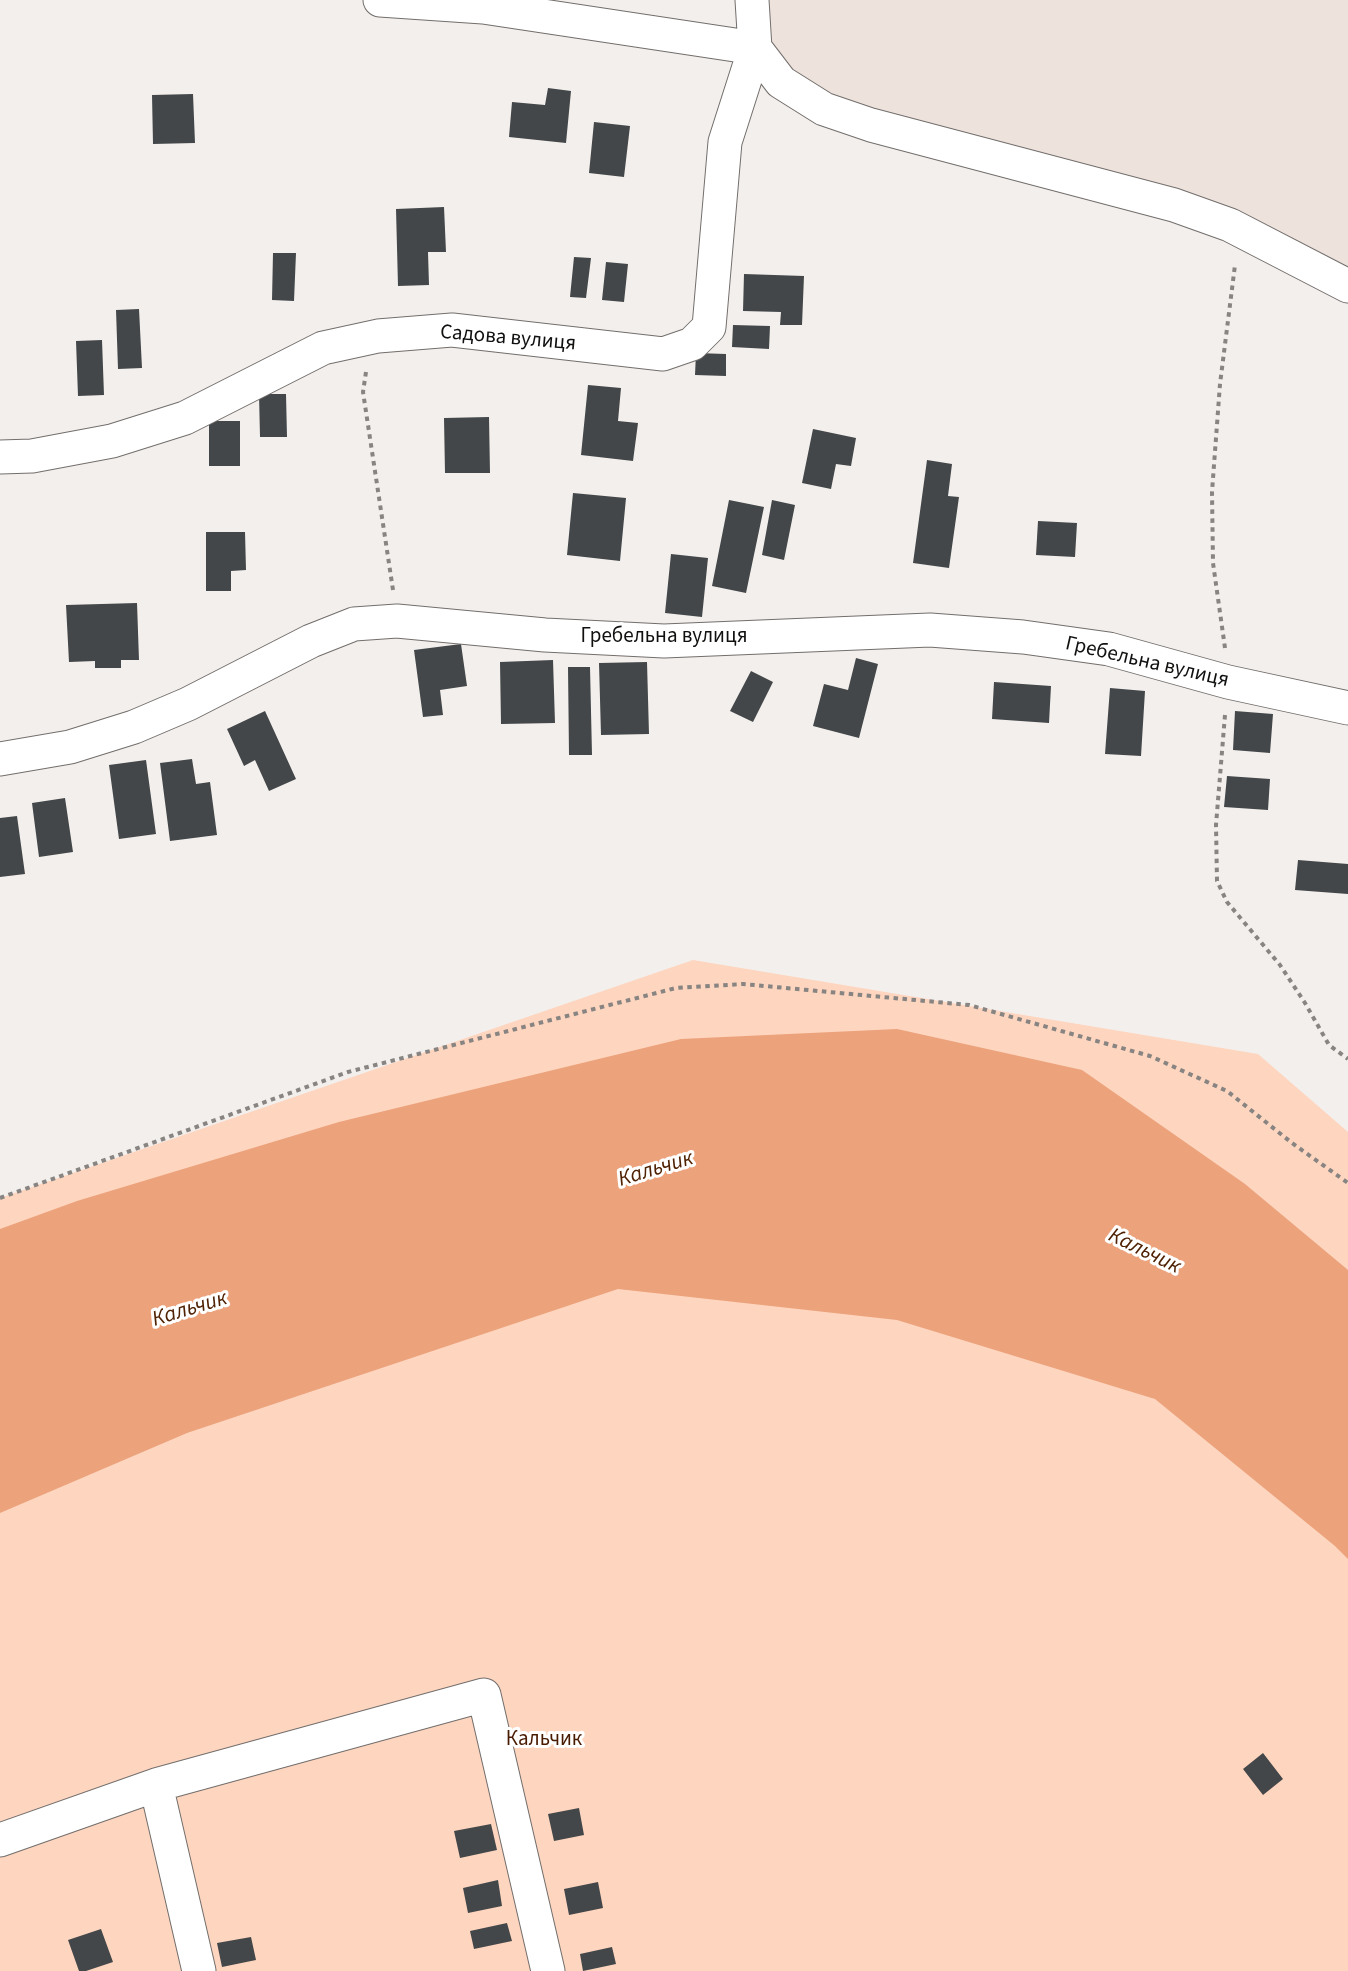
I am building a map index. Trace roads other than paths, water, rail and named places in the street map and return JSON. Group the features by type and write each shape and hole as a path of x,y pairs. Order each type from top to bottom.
{"street":[{"path":"380,0 483,7 754,48 780,82 824,109 871,125 1174,205 1230,225 1348,286"},
{"name":"Садова вулиця","path":"0,457 32,456 112,441 185,418 323,348 378,336 452,330 663,354 692,344 709,327 725,142 754,48 752,0"},
{"name":"Гребельна вулиця","path":"0,759 70,747 134,727 188,704 311,640 354,624 397,621 545,635 664,641 930,630 1023,637 1109,649 1228,682 1348,708"},
{"path":"0,1840 156,1785 483,1695 549,1971"},
{"path":"156,1785 199,1971"}],"water":[{"name":"Кальчик","path":"897,1029 1082,1070 1245,1184 1348,1270 1348,1559 1155,1399 897,1320 618,1289 187,1433 0,1513 0,1229 77,1201 339,1122 681,1039"}]}
